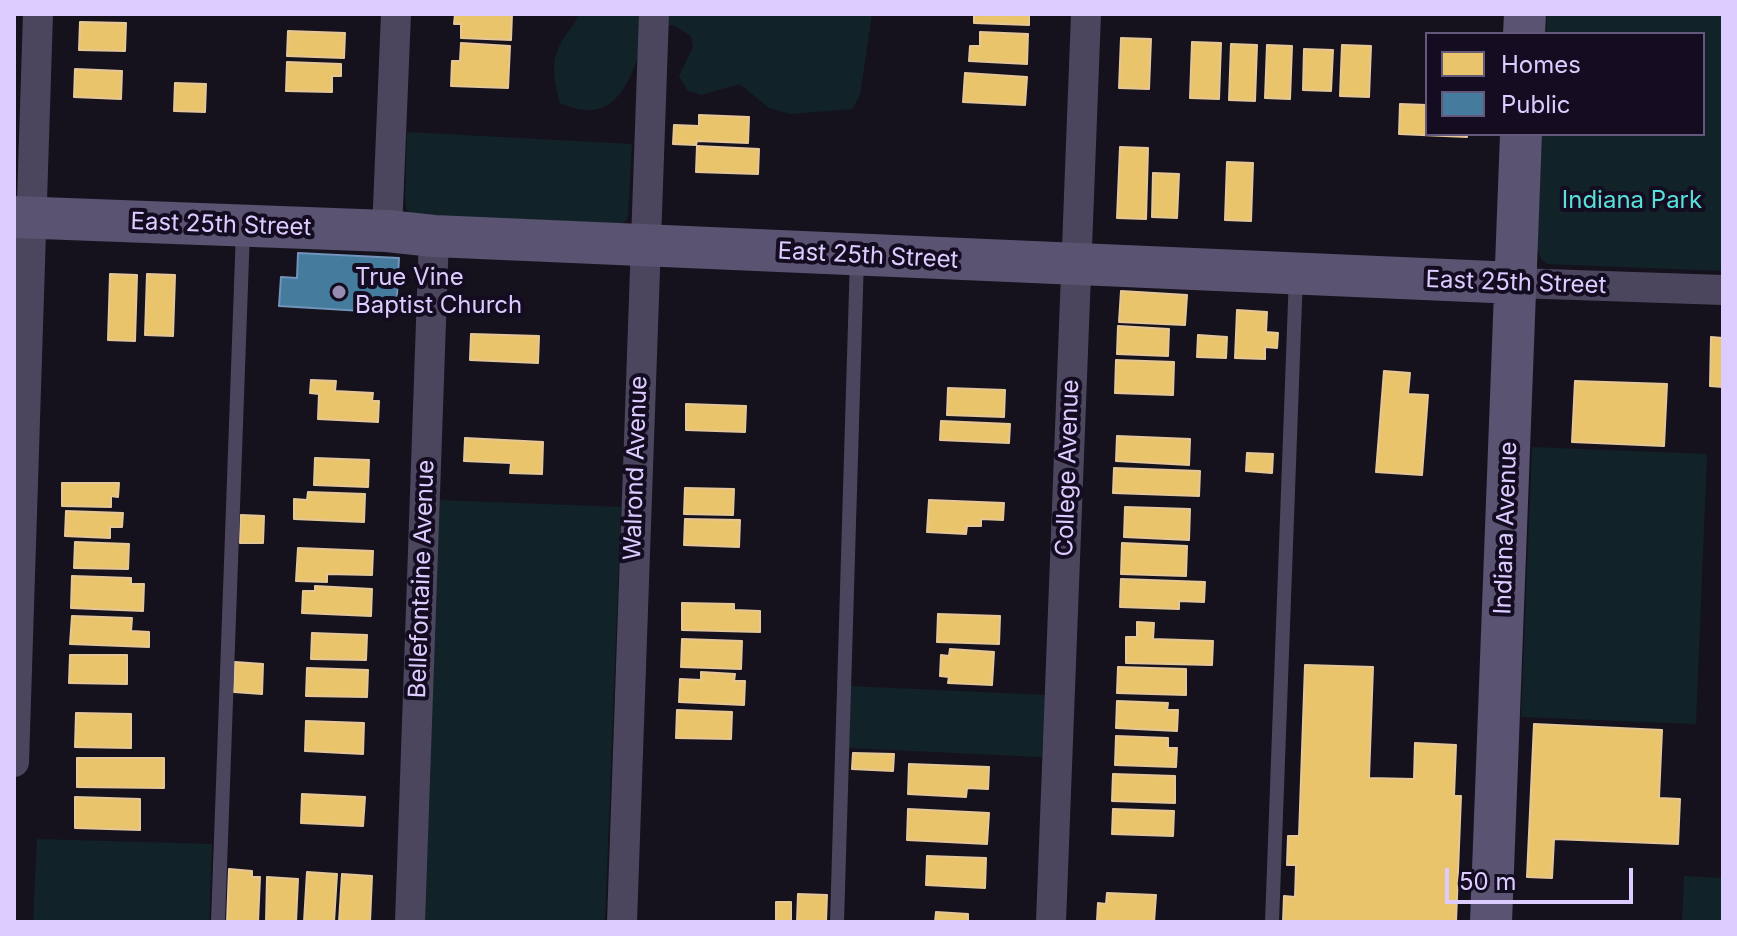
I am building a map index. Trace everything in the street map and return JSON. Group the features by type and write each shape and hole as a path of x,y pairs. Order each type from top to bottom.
{"street":[{"path":"14,762 23,218 38,14"},
{"path":"387,231 396,14"},
{"name":"Walrond Avenue","path":"622,922 643,245 654,14"},
{"name":"College Avenue","path":"1051,922 1086,14"},
{"name":"Indiana Avenue","path":"1491,922 1521,136"},
{"name":"East 25th Street","path":"23,218 387,231 434,236 1296,275 1723,290"},
{"name":"Bellefontaine Avenue","path":"410,922 434,236"}],"lane":[{"path":"218,922 243,226"},
{"path":"837,922 857,256"},
{"path":"1272,922 1296,275"}],"green space":[{"path":"578,14 872,14 860,95 852,109 790,114 769,108 740,84 701,95 687,90 679,76 693,47 691,36 673,25 649,27 630,77 611,102 598,109 581,109 560,103 555,79 556,56"},
{"name":"Indiana Park","path":"1547,14 1723,14 1723,271 1548,264 1542,260 1537,250 1542,136 1705,136 1705,32 1546,32"},
{"path":"407,132 632,144 628,217 625,222 614,225 414,217 407,210 405,200"},
{"path":"1532,447 1707,454 1696,724 1521,717"},
{"path":"438,500 621,507 605,922 423,922"},
{"path":"850,686 1045,695 1042,757 847,748"},
{"path":"37,839 212,844 209,922 33,922"},
{"path":"1684,876 1723,878 1723,922 1682,922"}],"building: Homes":[{"path":"455,14 512,14 511,40 461,38 461,24 454,24"},
{"path":"974,14 1029,14 1029,25 974,23"},
{"path":"80,22 126,23 125,51 79,50"},
{"path":"288,31 345,33 344,58 287,56"},
{"path":"980,32 1028,34 1027,64 969,61 970,46 980,46"},
{"path":"1121,38 1151,39 1149,89 1119,88"},
{"path":"1192,42 1221,43 1219,99 1190,98"},
{"path":"461,43 510,46 508,88 451,86 452,61 460,61"},
{"path":"1231,44 1257,45 1255,101 1229,100"},
{"path":"1267,45 1292,46 1290,99 1265,98"},
{"path":"1342,45 1371,46 1369,97 1340,96"},
{"path":"1304,49 1333,50 1331,91 1303,90"},
{"path":"287,62 341,64 341,76 332,76 332,92 286,91"},
{"path":"75,69 122,71 121,99 74,97"},
{"path":"965,73 1027,77 1025,105 963,102"},
{"path":"175,83 206,84 205,112 174,111"},
{"path":"1400,104 1425,105 1425,135 1399,134"},
{"path":"699,115 749,117 748,143 697,141 696,145 673,144 674,125 699,126"},
{"path":"697,146 759,149 758,174 696,172"},
{"path":"1120,147 1148,148 1146,219 1117,218"},
{"path":"1227,162 1253,163 1251,221 1225,220"},
{"path":"1153,173 1179,174 1177,218 1152,217"},
{"path":"110,274 137,275 135,341 108,340"},
{"path":"147,274 175,275 173,336 145,335"},
{"path":"1121,291 1187,295 1185,325 1119,322"},
{"path":"1237,310 1267,312 1266,332 1278,333 1277,348 1265,347 1265,359 1235,358"},
{"path":"1118,326 1169,329 1168,356 1117,354"},
{"path":"471,334 539,336 538,363 470,360"},
{"path":"1198,335 1227,337 1226,358 1197,357"},
{"path":"1711,337 1723,338 1723,387 1710,386"},
{"path":"1116,360 1174,362 1173,395 1115,393"},
{"path":"1384,371 1410,373 1408,394 1428,395 1422,475 1376,472"},
{"path":"311,380 336,381 335,391 373,393 372,401 379,401 378,422 318,419 319,394 310,393"},
{"path":"1575,381 1667,384 1664,446 1572,442"},
{"path":"948,388 1005,390 1004,417 947,415"},
{"path":"686,404 746,406 745,432 686,430"},
{"path":"941,421 1010,424 1009,443 940,440"},
{"path":"1117,436 1190,439 1189,465 1116,461"},
{"path":"465,438 543,442 542,474 510,473 511,463 464,461"},
{"path":"1247,453 1273,454 1272,473 1246,471"},
{"path":"315,458 369,460 368,487 314,485"},
{"path":"1114,468 1200,471 1199,496 1113,493"},
{"path":"62,483 119,483 118,497 111,496 111,507 62,506"},
{"path":"685,488 734,489 733,515 684,514"},
{"path":"308,492 365,494 364,522 294,519 294,499 307,500"},
{"path":"929,500 1004,503 1003,520 981,519 981,526 967,526 966,534 927,532"},
{"path":"1125,507 1190,509 1189,540 1124,537"},
{"path":"66,511 123,513 122,527 110,527 110,538 65,536"},
{"path":"241,515 264,516 263,543 240,543"},
{"path":"685,519 740,520 739,547 684,545"},
{"path":"75,542 129,544 128,569 74,568"},
{"path":"1122,543 1187,546 1186,576 1121,574"},
{"path":"298,548 373,551 372,575 327,574 327,582 296,581"},
{"path":"72,576 131,578 131,584 144,584 143,611 71,608"},
{"path":"1121,579 1205,582 1204,602 1179,601 1179,609 1120,607"},
{"path":"315,586 372,589 371,616 302,613 303,591 315,591"},
{"path":"682,603 734,604 734,610 760,611 760,632 682,630"},
{"path":"938,614 1000,616 999,644 937,642"},
{"path":"72,616 132,618 131,631 149,632 149,647 70,644"},
{"path":"1137,622 1154,623 1153,639 1213,641 1212,665 1126,663 1126,637 1137,637"},
{"path":"312,633 367,635 366,660 311,659"},
{"path":"682,639 742,641 741,669 681,667"},
{"path":"950,649 994,652 992,685 948,683 949,677 940,676 941,655 949,656"},
{"path":"70,655 127,655 127,684 69,683"},
{"path":"235,662 263,664 262,694 234,692"},
{"path":"1305,665 1373,667 1369,778 1414,779 1415,743 1456,745 1454,796 1461,796 1456,922 1283,922 1284,896 1295,897 1296,865 1287,865 1288,836 1299,836"},
{"path":"1118,667 1186,669 1186,695 1117,693"},
{"path":"307,668 368,670 367,697 306,696"},
{"path":"701,672 735,674 734,681 745,681 744,705 679,702 680,679 701,680"},
{"path":"1117,701 1168,703 1167,710 1178,710 1177,731 1116,728"},
{"path":"677,710 732,712 731,739 676,738"},
{"path":"76,713 131,714 131,748 75,747"},
{"path":"306,721 364,723 363,754 305,751"},
{"path":"1534,724 1662,730 1659,798 1680,799 1678,844 1554,839 1552,878 1527,877"},
{"path":"1116,736 1168,738 1168,748 1177,748 1176,767 1115,765"},
{"path":"853,753 894,754 893,771 852,769"},
{"path":"77,758 164,758 164,788 77,787"},
{"path":"909,764 989,767 988,789 967,788 966,797 908,794"},
{"path":"1113,774 1175,776 1175,803 1112,801"},
{"path":"302,794 365,797 363,826 301,823"},
{"path":"75,797 140,799 140,830 75,828"},
{"path":"908,809 989,813 987,844 907,840"},
{"path":"1113,809 1174,811 1173,836 1112,834"},
{"path":"927,856 986,858 985,888 926,885"},
{"path":"229,869 252,871 252,877 260,877 258,922 227,922"},
{"path":"307,872 337,874 334,922 304,922"},
{"path":"342,874 372,876 370,922 339,922"},
{"path":"267,877 298,879 296,922 266,922"},
{"path":"1107,893 1156,895 1154,922 1097,921 1098,903 1106,904"},
{"path":"798,894 827,895 826,922 797,922"},
{"path":"776,902 791,902 791,922 776,922"},
{"path":"936,912 968,914 968,922 935,922"}],"building: Public":[{"name":"True Vine Baptist Church","path":"298,253 399,258 396,313 279,306 281,277 297,278"}],"place":[{"name":"True Vine Baptist Church","path":"339,292"}]}
